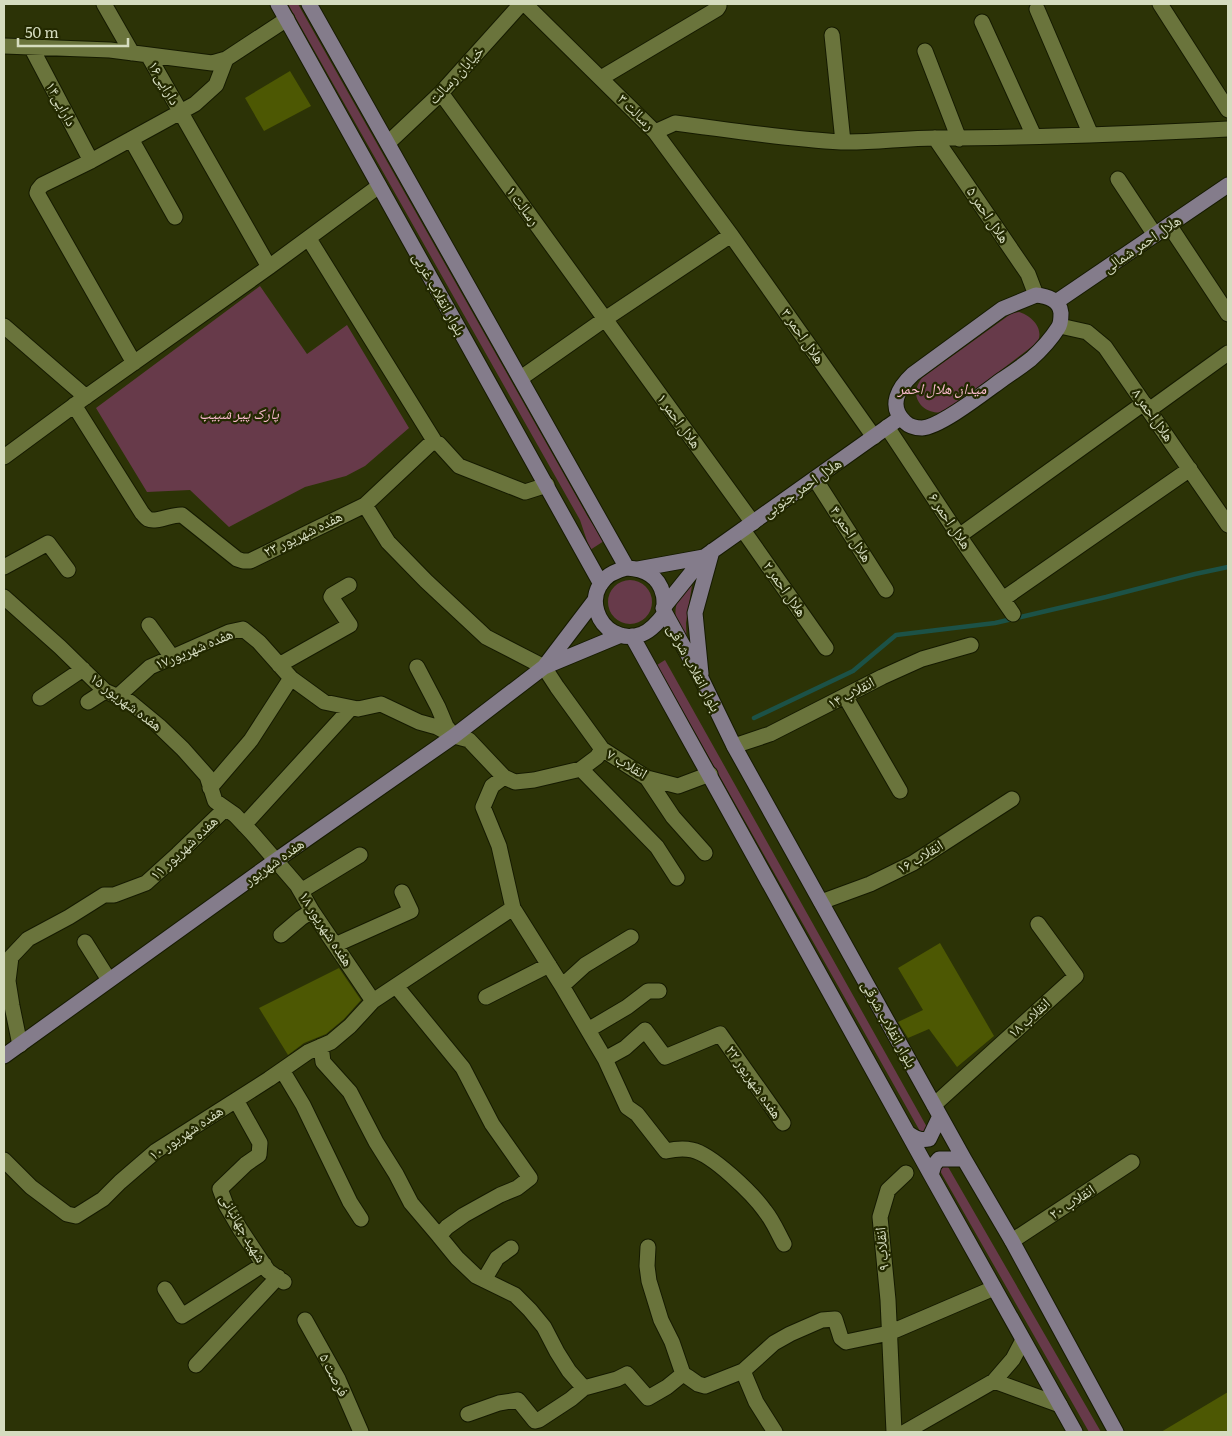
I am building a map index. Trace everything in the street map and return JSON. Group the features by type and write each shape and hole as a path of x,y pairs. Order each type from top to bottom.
{"main road":[{"name":"بلوار انقلاب غربی","path":"278,4 547,485 600,584"},
{"name":"بلوار انقلاب غربی","path":"309,4 521,378 633,568"},
{"name":"هلال احمر شمالی","path":"1056,302 1228,185"},
{"path":"1036,295 1046,296 1056,302 1061,312 1060,326 1046,345 1030,360 944,420 923,428 909,425 900,418 896,408 896,396 903,383 1002,309 1036,295"},
{"name":"هلال احمر جنوبی","path":"664,610 708,554 900,418"},
{"path":"702,680 695,613 708,554"},
{"name":"هلال احمر جنوبی","path":"633,568 708,554"},
{"path":"633,568 647,572 660,585 663,592 664,610 653,627 643,633 627,635 608,629 603,623 596,609 596,593 600,584 608,575 617,570 633,568"},
{"name":"هفده شهریور","path":"4,1056 275,861 454,736 544,667 596,600"},
{"name":"بلوار انقلاب شرقی","path":"664,610 702,680 734,746 937,1111 1012,1241 1116,1432"},
{"path":"627,635 710,774 1075,1432"},
{"name":"هفده شهریور","path":"544,667 627,635"},
{"path":"908,1133 916,1138 929,1139 937,1111"},
{"path":"931,1175 934,1165 939,1159 964,1159"}],"street":[{"path":"104,4 132,53"},
{"name":"خیابان رسالت","path":"388,144 441,93 523,4"},
{"name":"رسالت ۳","path":"523,4 655,132 731,235"},
{"path":"601,78 717,9 719,4"},
{"path":"1160,4 1228,110"},
{"path":"1037,9 1091,136"},
{"path":"4,46 110,50 212,63 226,59 287,19"},
{"path":"982,22 1034,136"},
{"path":"832,35 842,142"},
{"name":"دارایی۱۴","path":"31,46 91,161"},
{"path":"925,51 959,139"},
{"name":"دارایی۱۶","path":"148,55 269,267"},
{"path":"134,363 38,190 42,185 91,161 195,104 216,85 226,59"},
{"name":"رسالت ۱","path":"441,93 605,319"},
{"path":"655,132 675,123 842,142 935,138 1091,136 1228,129"},
{"name":"هلال احمر ۵","path":"935,138 1028,274 1036,295"},
{"path":"131,139 175,217"},
{"path":"1118,179 1155,236"},
{"path":"4,457 309,239 379,186"},
{"path":"1169,225 1228,314"},
{"path":"521,378 731,235"},
{"name":"هلال احمر ۳","path":"731,235 874,437"},
{"path":"309,239 435,442 459,466 525,492 547,485"},
{"name":"هلال احمر ۱","path":"605,319 748,526"},
{"name":"هلال‌احمر ۸","path":"1060,326 1087,332 1105,347 1228,525"},
{"path":"6,331 80,401"},
{"path":"959,536 1146,406 1228,353"},
{"name":"هفده شهریور ۲۳","path":"80,401 142,513 148,519 154,520 182,515 237,559 243,561 250,560 365,505"},
{"name":"هلال احمر ۶","path":"887,427 959,536 1014,614"},
{"path":"417,667 446,726 454,736 469,740 504,777 515,782 534,780 581,769 597,757 602,749 544,667 486,636 426,581 388,542 365,505 430,444 435,442"},
{"path":"1003,599 1190,469"},
{"name":"هلال احمر ۴","path":"815,479 886,590"},
{"name":"هلال احمر ۲","path":"748,526 826,648"},
{"path":"4,567 48,542 68,570"},
{"path":"279,665 350,625 331,597 332,594 349,585"},
{"name":"هفده شهریور ۱۵","path":"4,597 111,694 130,702 183,749 207,776 215,801 235,815 275,861"},
{"path":"149,625 172,657"},
{"name":"هفده شهریور۱۷","path":"88,702 111,694 150,667 229,632 243,629 259,642 291,678 324,702 358,709 381,704 454,736"},
{"name":"انقلاب ۱۴","path":"734,746 770,734 882,677 922,660 971,645"},
{"path":"40,698 83,668"},
{"path":"210,788 250,740 291,678"},
{"path":"844,696 900,791"},
{"path":"244,825 351,708"},
{"name":"انقلاب ۷","path":"602,749 647,778 678,786 710,774"},
{"path":"581,769 657,847 677,878"},
{"path":"504,777 492,786 483,807 499,846 513,908 605,1058 627,1107 637,1114 666,1151 676,1148 694,1150 712,1159 736,1180 765,1211 784,1244"},
{"path":"647,778 673,817 705,853"},
{"name":"انقلاب ۱۶","path":"821,902 870,884 913,863 1012,799"},
{"name":"هفده شهریور ۱۱","path":"20,1044 8,981 11,957 28,939 69,917 104,895 114,895 146,883 225,809"},
{"path":"301,892 360,855"},
{"name":"هفده شهریور ۱۸","path":"275,861 297,885 312,911 373,1001"},
{"path":"335,945 411,910 402,892"},
{"path":"373,1001 513,908"},
{"path":"281,935 312,911"},
{"name":"انقلاب ۱۸","path":"937,1111 1076,976 1038,924"},
{"path":"562,986 585,965 631,937"},
{"path":"85,942 109,980"},
{"path":"486,997 549,965"},
{"path":"396,986 463,1068 492,1124 530,1178 517,1188 464,1215 447,1227 439,1236"},
{"path":"588,1030 648,991 659,991"},
{"name":"هفده شهریور ۱۰","path":"4,1160 31,1187 67,1214 76,1216 103,1199 156,1151 308,1052 331,1042 350,1026 373,1001"},
{"name":"هفده شهریور ۲۲","path":"605,1058 625,1048 645,1030 665,1057 720,1034 784,1123"},
{"path":"321,1046 323,1062 350,1092 376,1142 412,1203 428,1224 456,1258 476,1276 515,1295 530,1310 544,1327 569,1371 584,1388"},
{"path":"282,1070 303,1105 350,1202 361,1219"},
{"name":"شهید جهانبانی","path":"196,1365 281,1280 268,1271 240,1229 226,1205 220,1189 246,1164 259,1155 260,1143 236,1100"},
{"name":"انقلاب ۲۰","path":"1012,1241 1132,1162"},
{"name":"انقلاب ۹","path":"894,1432 888,1300 880,1217 888,1190 906,1173"},
{"path":"648,1247 647,1266 649,1281 682,1374 705,1386 742,1371 774,1343 822,1320 835,1319 841,1338 846,1342 889,1333 994,1288"},
{"path":"484,1280 497,1258 511,1248"},
{"path":"165,1289 182,1316 264,1264"},
{"name":"فرصت ۵","path":"305,1320 338,1379 361,1432"},
{"path":"905,1432 994,1381 1013,1359 1024,1340"},
{"path":"742,1371 756,1402 775,1432"},
{"path":"468,1414 499,1403 518,1400 535,1421 571,1399 584,1388 627,1374 648,1398 668,1387 682,1374"},
{"path":"994,1381 1060,1405"}],"green space":[{"path":"288,4 298,4 588,517 604,541 590,550 580,520"},
{"name":"پارک پیر شبیب","path":"260,286 307,354 347,325 409,428 365,466 346,476 305,487 229,527 190,490 147,492 96,408"},
{"name":"میدان هلال احمر","path":"1019,312 1031,318 1039,329 1039,338 1034,345 947,411 937,413 923,407 917,399 916,393 922,378 1012,313"},
{"path":"693,579 686,623 687,651 677,625 675,611 679,598"},
{"path":"634,580 646,586 651,594 651,610 646,618 638,623 626,624 614,618 609,610 608,598 614,586 622,581"},
{"path":"665,660 928,1129 921,1133 657,665"},
{"path":"947,1165 1101,1432 1089,1432 939,1169"}],"building":[{"path":"290,71 311,106 264,131 245,98"},
{"path":"940,943 994,1036 957,1067 929,1029 908,1038 898,1022 923,1010 898,968"},
{"path":"339,968 361,1000 344,1019 326,1034 304,1043 288,1055 259,1008"},
{"path":"1228,1392 1228,1432 1161,1432"}],"waterway":[{"path":"754,718 853,671 896,635 995,623 1228,567"}]}
